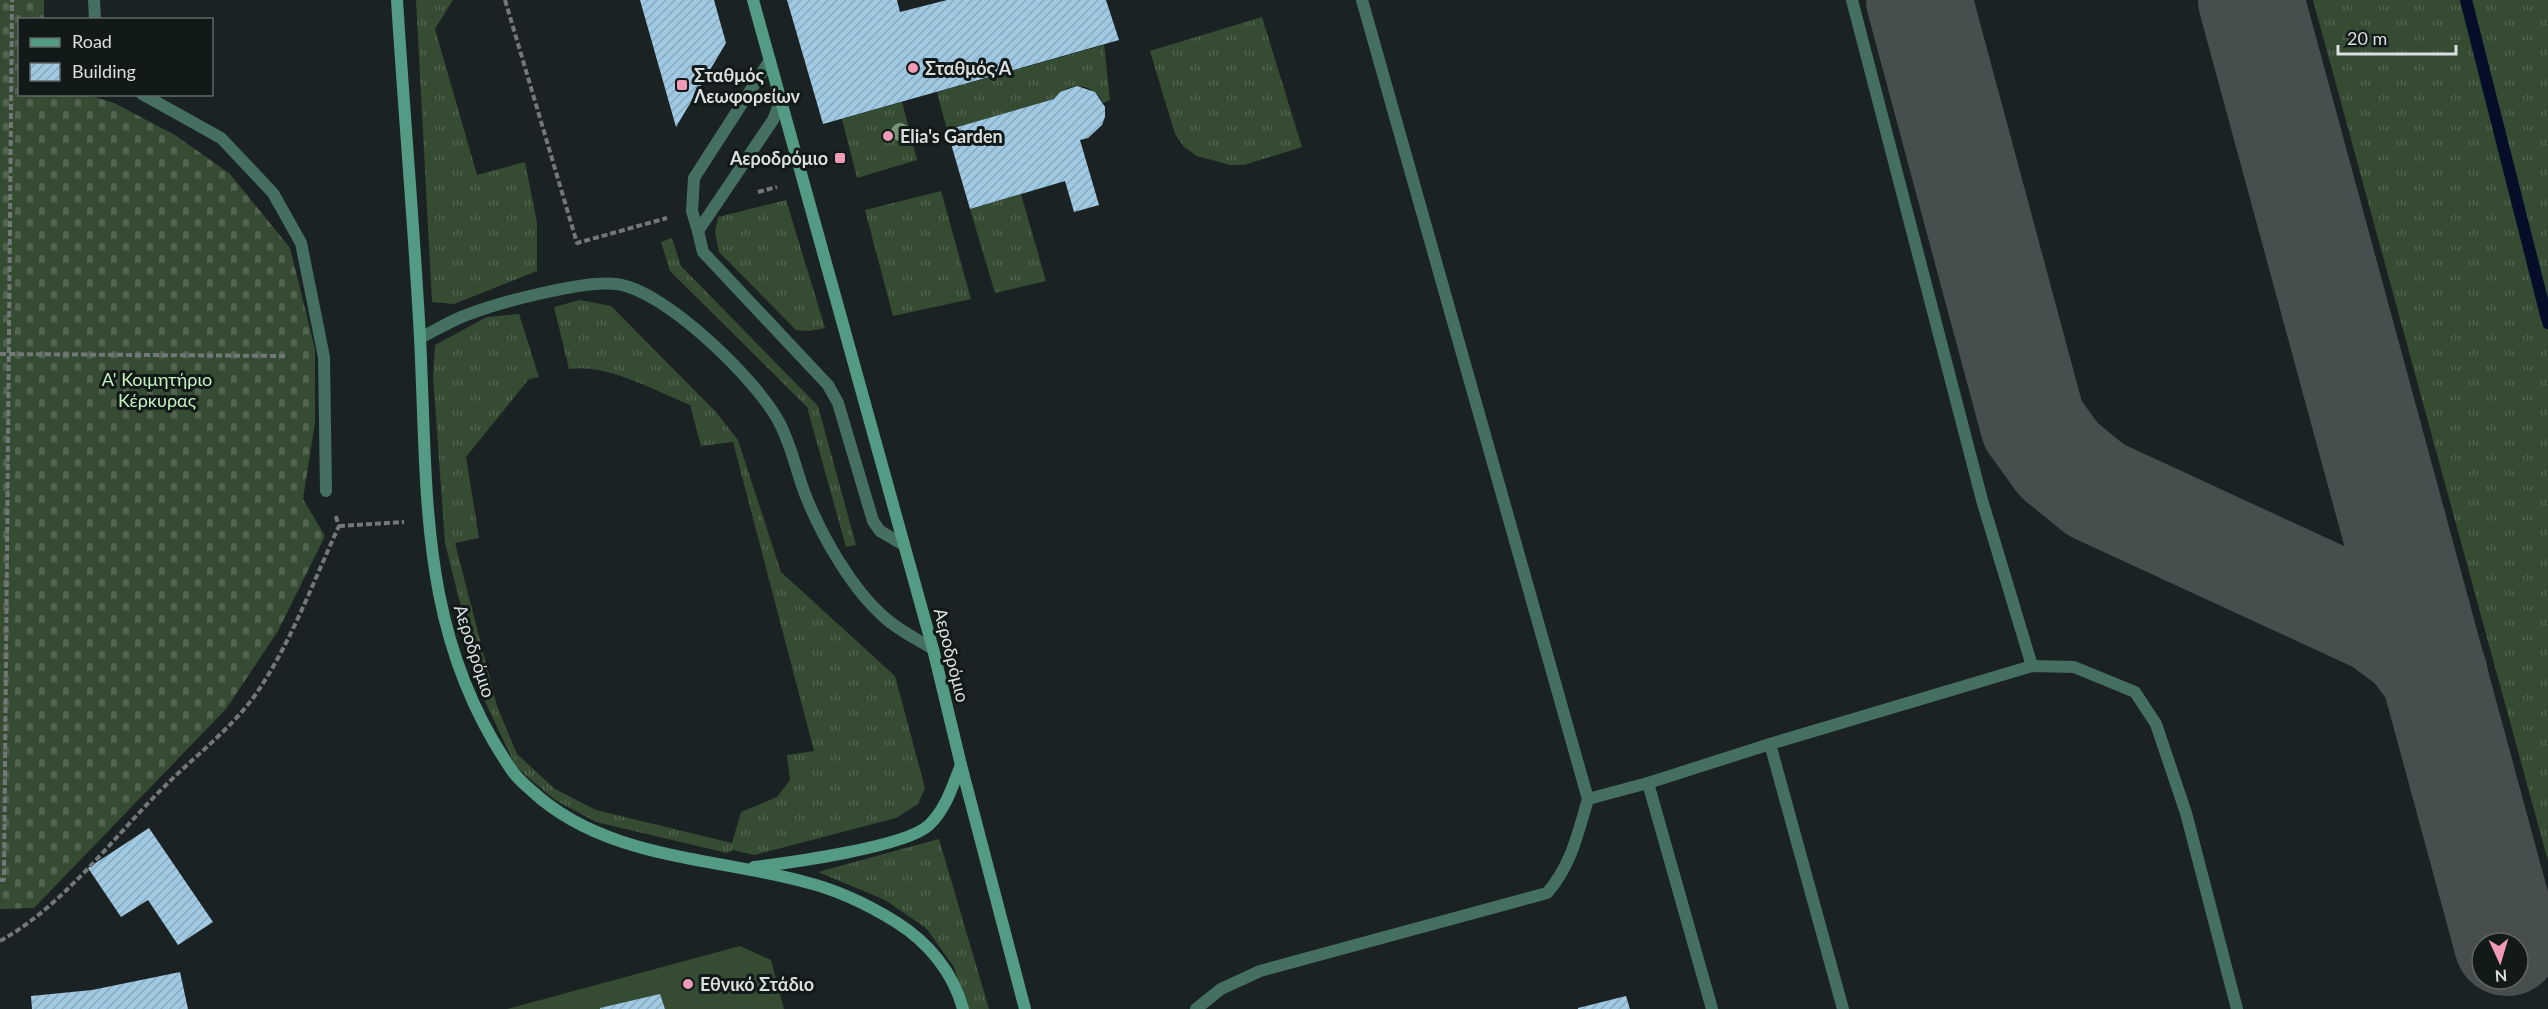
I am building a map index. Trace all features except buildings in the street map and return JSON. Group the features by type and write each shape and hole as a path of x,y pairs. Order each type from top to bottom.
{"main road":[{"name":"Αεροδρόμιο","path":"397,0 420,338 428,522 438,592 449,642 479,719 515,776 549,807 591,831 668,854 807,882 863,902 912,933 944,965 963,1009"},
{"name":"Αεροδρόμιο","path":"753,0 933,649 1025,1009"},
{"path":"746,868 810,860 851,851 898,839 927,828 944,807 961,765"}],"lane":[{"path":"94,0 95,18"},
{"path":"1196,1009 1221,989 1260,971 1547,893 1561,877 1576,840 1588,799 1362,0"},
{"path":"1851,0 1982,500 2032,666"},
{"path":"770,60 694,178 692,211 703,252 828,386 838,403 873,520 880,531 904,545"},
{"path":"146,96 221,138 273,193 301,243 324,357 326,491"},
{"path":"698,231 767,129 781,100"},
{"path":"420,338 468,314 590,284 617,284 674,311 726,358 779,422 816,517 837,558 856,586 884,617 933,649"},
{"path":"1588,799 1648,783 2032,666 2074,667 2135,692 2156,724 2186,813 2237,1009"},
{"path":"1770,744 1843,1009"},
{"path":"1648,783 1712,1009"}],"path":[{"path":"0,880 4,880 12,0"},
{"path":"505,0 577,243"},
{"path":"0,354 288,356"},
{"path":"0,941 39,917 167,784 217,738 255,695 282,650 339,526 326,491"},
{"path":"339,526 428,522"}],"green space":[{"name":"Α' Κοιμητήριο Κέρκυρας","path":"0,0 44,0 44,18 18,18 18,96 91,96 114,103 175,135 230,174 290,248 315,349 315,423 303,499 325,536 278,631 226,709 34,908 0,909"},
{"path":"416,0 453,0 435,29 477,175 525,162 537,223 537,271 454,304 432,302"},
{"path":"2313,0 2548,0 2548,861"},
{"path":"1262,17 1302,147 1244,165 1230,165 1197,156 1184,147 1175,134 1150,51"},
{"path":"1104,45 1110,100 1103,103 1093,91 1080,86 1073,87 1066,89 1054,99 947,130 937,92"},
{"name":"Elia's Garden","path":"902,102 917,160 857,178 842,119"},
{"path":"941,191 971,299 893,316 865,210"},
{"path":"1021,194 1046,281 995,293 970,209"},
{"path":"786,200 825,328 809,331 796,330 719,252 715,232 718,217"},
{"path":"672,238 681,266 818,406 856,545 846,547 807,407 670,271 661,242"},
{"path":"580,300 611,306 716,412 738,440 781,572 895,676 925,788 918,804 896,818 754,855 733,850 727,853 596,822 555,800 516,767 484,699 445,543 433,376 435,345 487,317 519,314 539,377 529,379 466,457 479,538 455,543 497,706 517,754 555,789 596,810 732,843 741,812 777,797 790,780 787,755 814,751 733,442 701,446 690,405 615,374 583,368 569,369 554,307"},
{"path":"939,839 989,1009 967,1009 954,967 926,928 885,900 818,872"},
{"name":"Εθνικό Στάδιο","path":"740,946 771,960 784,1009 507,1009"}],"waterway":[{"path":"2466,0 2548,323"}],"taxiway":[{"path":"1919,0 2033,424 2059,460 2096,490 2380,621 2412,645 2435,675"},
{"path":"2251,0 2504,931"}],"place":[{"name":"Σταθμός Α","path":"913,68"},
{"name":"Σταθμός Λεωφορείων","path":"682,85"},
{"name":"Elia's Garden","path":"888,136"},
{"name":"Αεροδρόμιο","path":"840,158"},
{"name":"Εθνικό Στάδιο","path":"688,984"}]}
